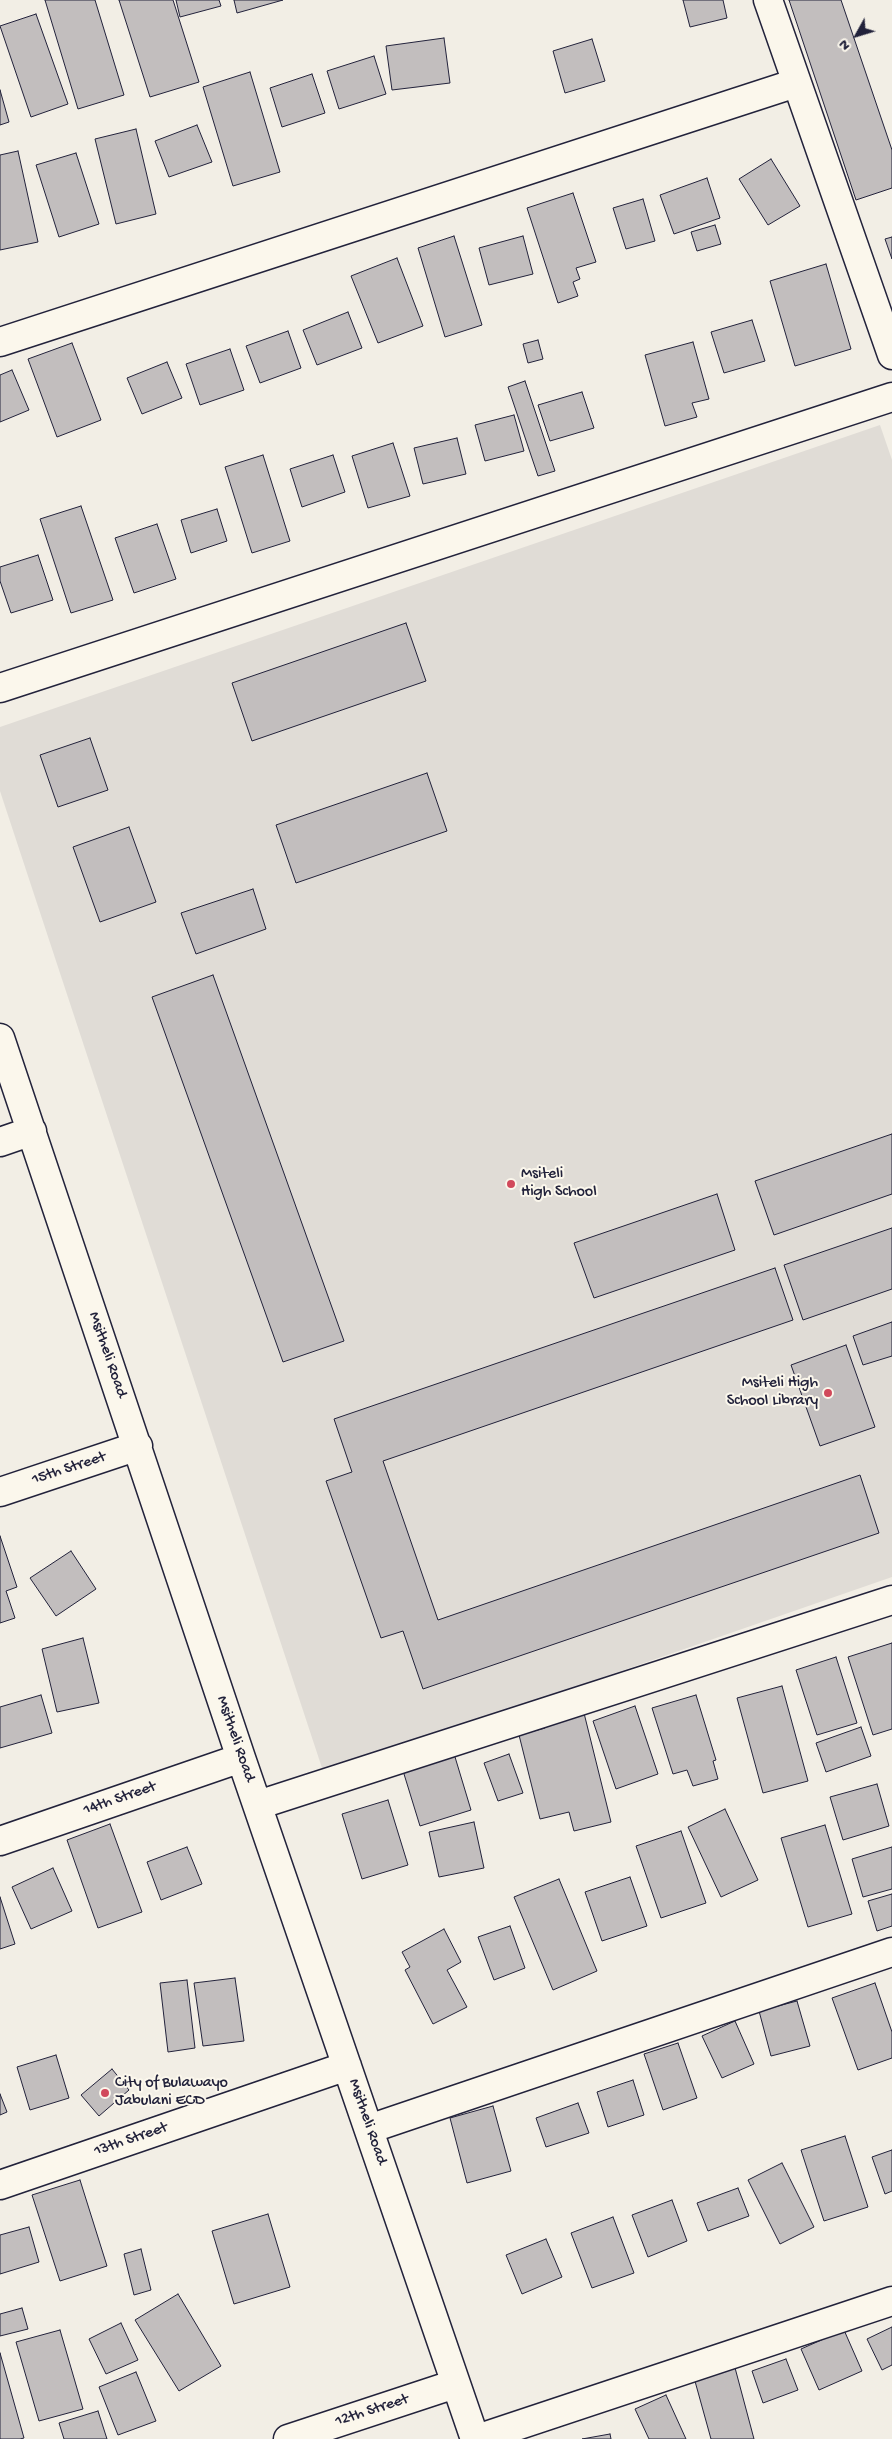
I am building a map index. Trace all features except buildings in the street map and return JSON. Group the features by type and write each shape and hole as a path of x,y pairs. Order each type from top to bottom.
{"street":[{"path":"768,0 892,355"},
{"path":"0,342 796,83"},
{"path":"0,688 892,397"},
{"name":"Msitheli Road","path":"0,1038 241,1758 455,2384 476,2439"},
{"path":"0,1142 32,1131"},
{"name":"15th Street","path":"0,1492 138,1446"},
{"path":"258,1805 892,1600"},
{"name":"14th Street","path":"0,1841 241,1758"},
{"path":"369,2129 892,1952"},
{"name":"13th Street","path":"0,2184 347,2066"},
{"path":"476,2439 892,2301"},
{"name":"12th Street","path":"288,2439 455,2384"}],"shaded area":[{"name":"Msiteli High School","path":"880,425 892,460 892,1577 324,1774 0,791 0,727"}],"place":[{"name":"Msiteli High School","path":"511,1184"},
{"name":"Msiteli High School Library","path":"828,1393"},
{"name":"City of Bulawayo Jabulani ECD","path":"105,2093"}]}
